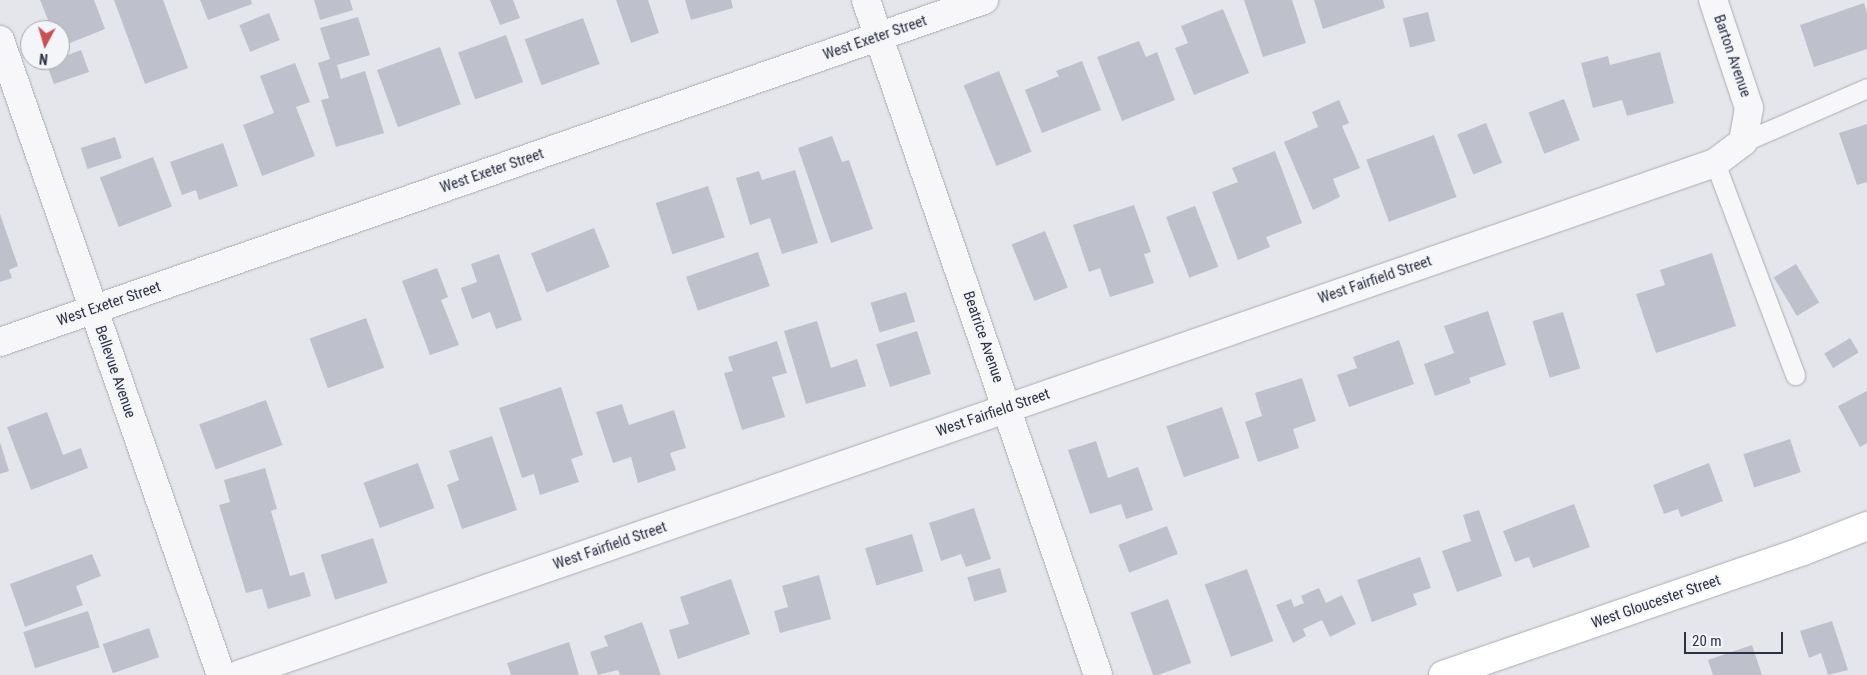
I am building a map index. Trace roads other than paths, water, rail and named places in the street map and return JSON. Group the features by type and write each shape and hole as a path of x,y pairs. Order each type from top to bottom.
{"street":[{"name":"Beatrice Avenue","path":"866,0 1098,675"},
{"name":"West Exeter Street","path":"0,342 984,0"},
{"name":"Barton Avenue","path":"1712,0 1749,108 1743,142"},
{"name":"Bellevue Avenue","path":"0,40 221,675"},
{"name":"West Fairfield Street","path":"238,675 1715,163 1743,142"},
{"name":"West Gloucester Street","path":"1443,675 1794,554 1867,526"}],"lane":[{"path":"1743,142 1867,88"},
{"path":"1715,163 1795,375"}]}
